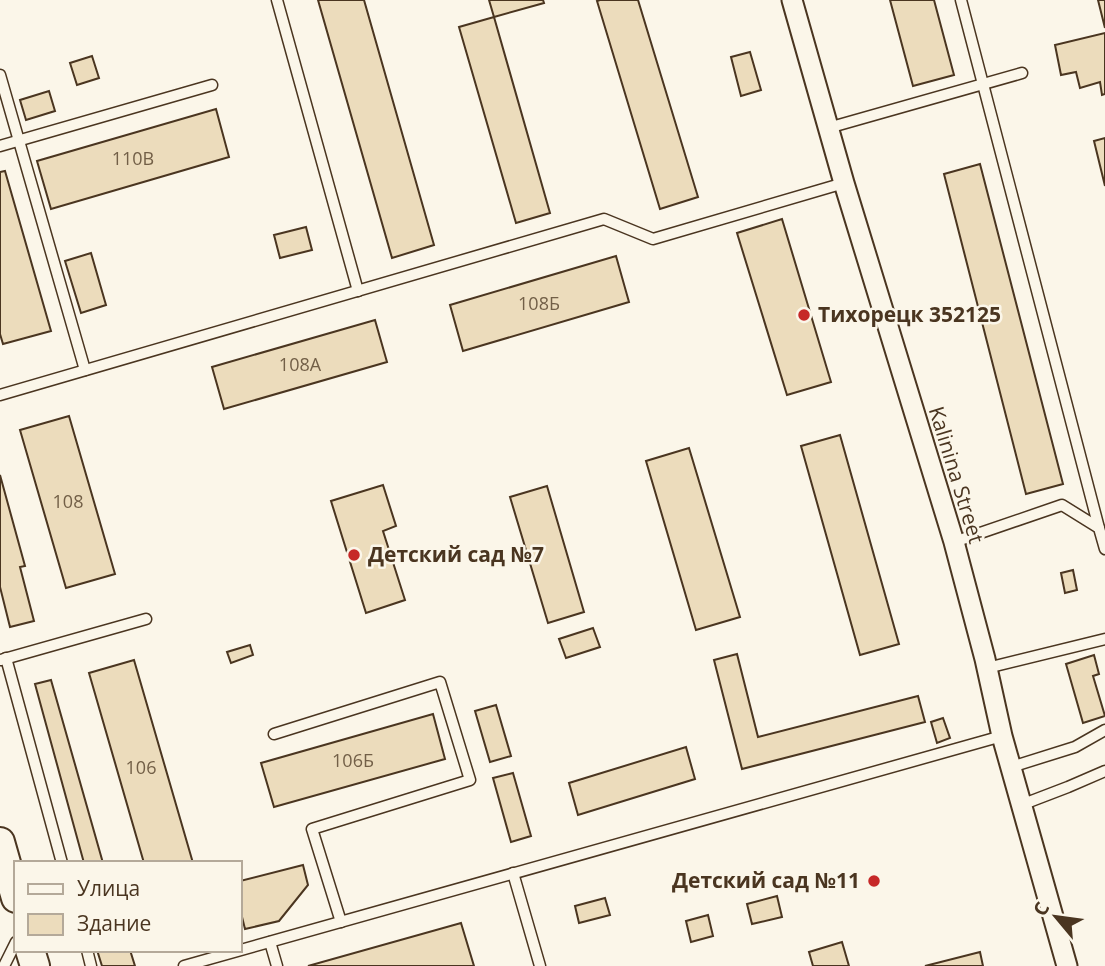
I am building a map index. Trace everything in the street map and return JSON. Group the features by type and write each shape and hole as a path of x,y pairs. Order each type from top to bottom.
{"main road":[{"path":"0,842 14,891"}],"street":[{"name":"Kalinina Street","path":"792,0 844,183 954,542 1002,736 1067,966"}],"lane":[{"path":"277,0 358,291"},
{"path":"961,0 1105,549"},
{"path":"828,128 1022,73"},
{"path":"0,75 85,370"},
{"path":"0,146 212,85"},
{"path":"0,395 604,219 653,239 844,183"},
{"path":"954,542 1062,505 1099,528"},
{"path":"61,861 3,659 146,619"},
{"path":"987,668 1105,639"},
{"path":"274,734 440,682 470,780 312,829 341,922"},
{"path":"1011,767 1075,747 1105,730"},
{"path":"242,950 1002,736"},
{"path":"1021,804 1105,771"},
{"path":"513,873 540,966"},
{"path":"271,942 277,966"},
{"path":"4,966 14,946"},
{"path":"184,966 235,952"}],"building":[{"path":"318,0 364,0 434,245 392,258"},
{"path":"489,0 543,0 544,3 494,17"},
{"path":"638,0 698,197 660,209 597,1"},
{"path":"890,0 934,0 954,75 913,86"},
{"path":"1098,0 1105,0 1105,28"},
{"path":"494,17 550,213 516,223 459,27"},
{"path":"1105,33 1105,94 1102,95 1100,82 1080,88 1076,72 1061,75 1055,45"},
{"path":"750,52 761,90 741,96 731,57"},
{"path":"92,56 99,78 77,85 70,63"},
{"path":"49,91 55,111 26,120 20,100"},
{"path":"216,109 229,157 51,209 37,161"},
{"path":"1105,138 1105,186 1094,141"},
{"path":"980,164 1063,484 1026,494 944,174"},
{"path":"5,171 51,331 3,344 0,334 0,172"},
{"path":"782,219 831,382 787,395 737,233"},
{"path":"306,227 312,250 280,258 274,235"},
{"path":"91,253 106,305 81,313 65,261"},
{"path":"616,256 629,302 463,351 450,305"},
{"path":"375,320 387,362 224,409 212,367"},
{"path":"69,416 115,574 66,588 20,430"},
{"path":"840,435 899,644 860,655 801,446"},
{"path":"689,448 740,617 696,630 646,461"},
{"path":"0,475 25,566 20,567 34,621 10,627 0,587"},
{"path":"383,485 396,526 383,531 405,600 366,613 331,501"},
{"path":"547,486 584,612 548,623 510,497"},
{"path":"1073,570 1077,590 1065,593 1061,573"},
{"path":"593,628 600,647 566,658 559,639"},
{"path":"250,645 253,655 231,663 227,652"},
{"path":"737,654 758,737 918,696 925,722 742,769 714,660"},
{"path":"1094,655 1099,674 1093,676 1105,716 1083,723 1066,664"},
{"path":"134,660 192,861 143,861 89,673"},
{"path":"51,680 102,861 83,861 35,684"},
{"path":"496,705 511,756 490,762 475,711"},
{"path":"433,714 445,759 274,807 261,763"},
{"path":"943,718 950,738 937,743 931,722"},
{"path":"686,747 695,779 578,815 569,783"},
{"path":"513,773 531,836 511,842 493,778"},
{"path":"303,865 308,885 279,921 245,929 242,917 242,880"},
{"path":"777,896 782,917 752,924 747,904"},
{"path":"605,898 610,915 579,923 575,906"},
{"path":"708,915 713,936 691,942 686,921"},
{"path":"461,923 474,966 308,966"},
{"name":"Детский сад №11","path":"842,942 849,966 813,966 809,952"},
{"path":"98,952 131,952 135,966 102,966"},
{"path":"980,952 983,966 925,966"}],"place":[{"name":"Тихорецк 352125","path":"804,315"},
{"name":"Детский сад №7","path":"354,555"},
{"name":"Детский сад №11","path":"874,881"}]}
